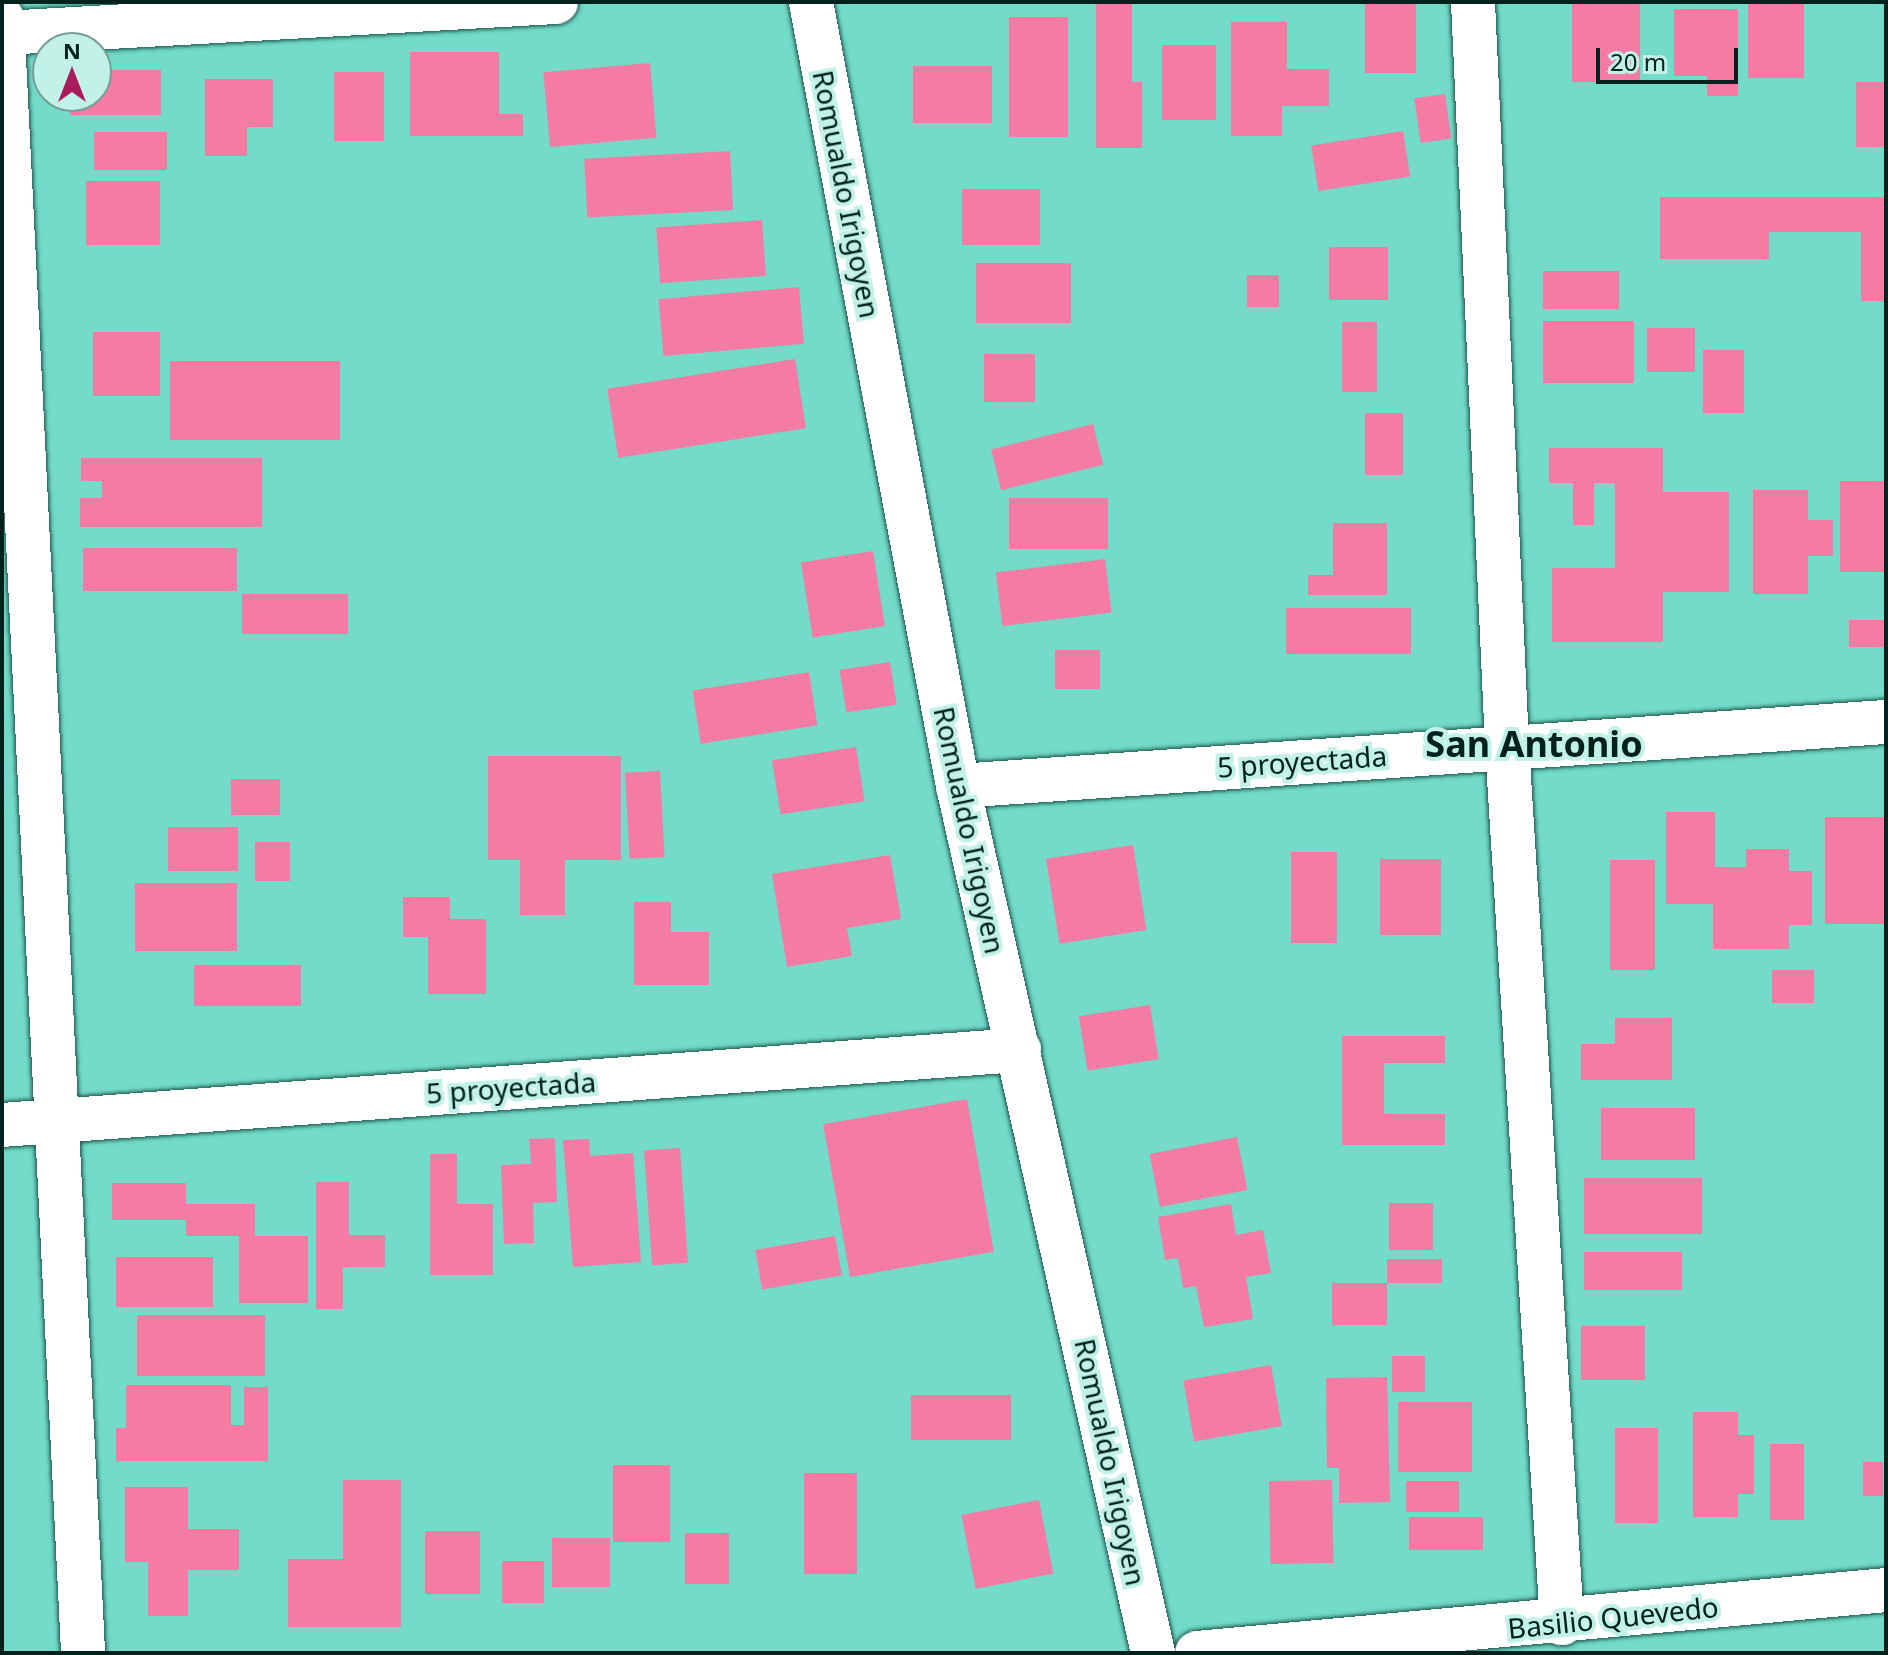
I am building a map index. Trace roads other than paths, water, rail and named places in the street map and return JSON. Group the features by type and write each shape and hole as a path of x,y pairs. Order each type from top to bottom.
{"street":[{"path":"3,33 556,2"},
{"name":"Romualdo Irigoyen","path":"811,2 958,786 1153,1653"},
{"path":"1473,2 1507,746 1562,1623"},
{"path":"2,18 60,1121 83,1653"},
{"name":"5 proyectada","path":"958,786 1886,722"},
{"name":"5 proyectada","path":"2,1125 1019,1050"},
{"name":"Basilio Quevedo","path":"1197,1653 1562,1623 1886,1590"}],"district":[{"name":"San Antonio","path":"1534,744"}]}
